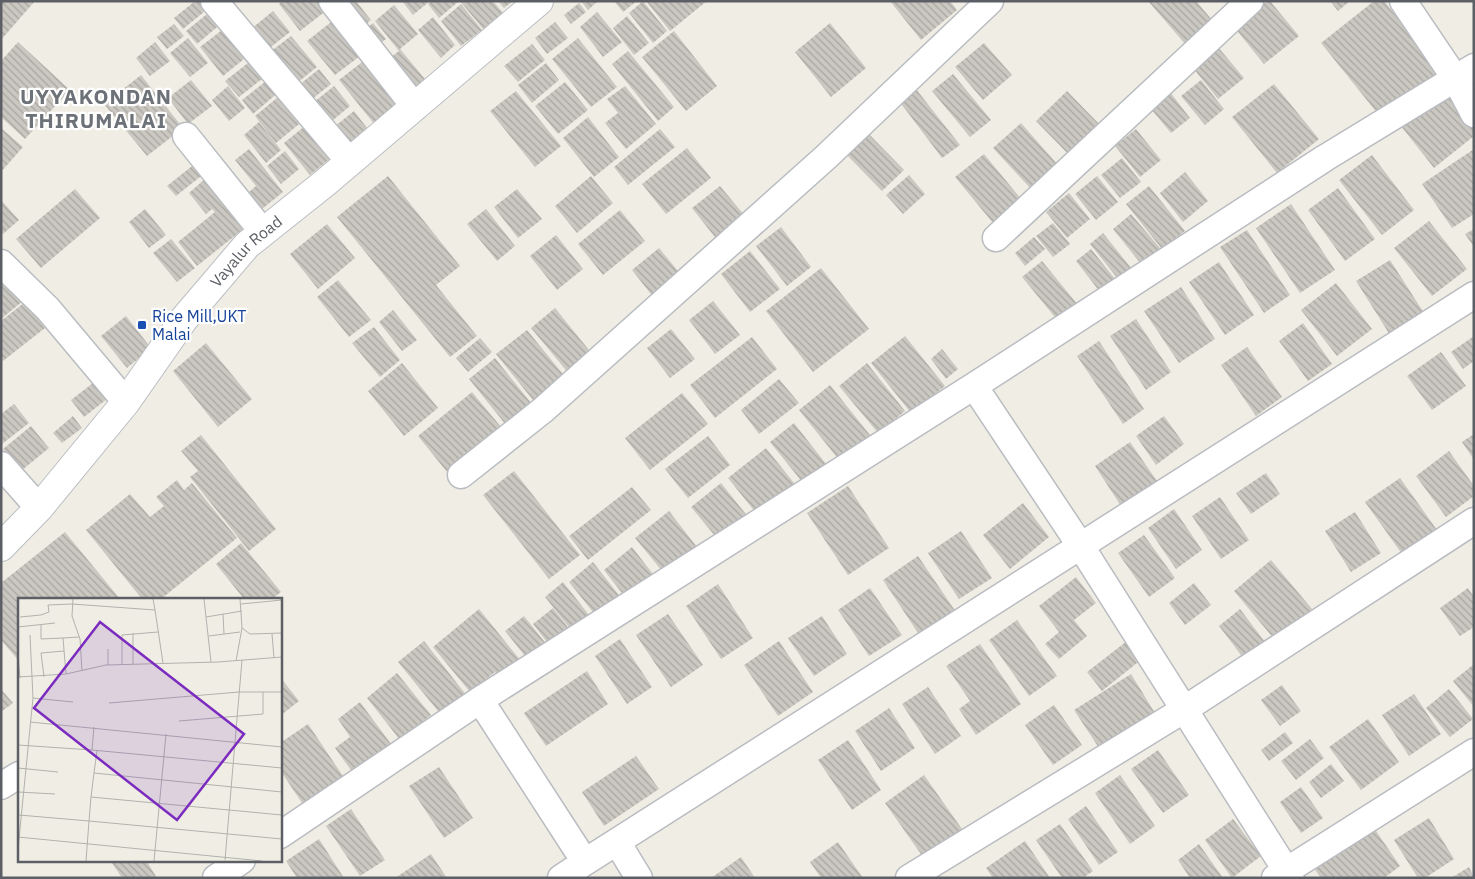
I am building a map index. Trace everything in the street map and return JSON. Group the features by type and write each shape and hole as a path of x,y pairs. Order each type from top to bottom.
{"main road":[{"name":"Vayalur Road","path":"1,547 39,508 126,402 184,319 247,245 350,162 539,1"}],"street":[{"path":"214,1 350,162"},
{"path":"332,1 415,107"},
{"path":"461,475 543,410 804,177 990,1"},
{"path":"996,238 1250,1"},
{"path":"1403,1 1464,72 1474,114"},
{"path":"281,834 480,700 974,386 1325,158 1464,72"},
{"path":"186,136 263,232"},
{"path":"1,263 48,309 126,402"},
{"path":"561,878 1474,295"},
{"path":"974,386 1185,709 1284,875 1474,752"},
{"path":"1,465 39,508"},
{"path":"910,878 1185,709 1474,521"},
{"path":"480,700 585,862"},
{"path":"1,786 18,776"},
{"path":"617,842 639,878"},
{"path":"216,878 239,862"}],"building":[{"path":"1,1 35,1 1,40"},
{"path":"195,1 205,1 210,7 183,29 174,18"},
{"path":"282,1 327,1 331,7 300,31 279,4"},
{"path":"352,1 356,1 371,20 358,31 341,10"},
{"path":"402,1 430,1 413,15"},
{"path":"432,1 458,2 439,18 428,4"},
{"path":"460,1 493,1 503,13 483,29"},
{"path":"498,1 513,1 504,8"},
{"path":"581,1 598,1 588,10"},
{"path":"614,1 637,1 623,12"},
{"path":"643,1 667,31 653,43 629,13"},
{"path":"646,1 707,1 670,31"},
{"path":"890,1 950,1 957,10 921,40"},
{"path":"1148,1 1196,1 1213,21 1186,45"},
{"path":"1267,1 1270,1 1299,36 1264,64 1234,27"},
{"path":"1330,1 1350,1 1338,11"},
{"path":"1374,1 1384,1 1441,72 1382,119 1321,43"},
{"path":"579,3 586,12 571,24 564,15"},
{"path":"461,4 482,30 461,46 441,21"},
{"path":"394,5 418,34 400,49 425,79 407,94 383,63 399,51 375,21"},
{"path":"212,10 222,23 197,44 186,31"},
{"path":"273,11 290,32 262,54 246,33"},
{"path":"597,12 622,42 603,57 580,27"},
{"path":"340,15 368,50 335,75 307,41"},
{"path":"627,16 649,43 634,55 613,28"},
{"path":"433,17 455,45 441,58 418,30"},
{"path":"555,22 568,38 547,54 535,38"},
{"path":"373,23 386,39 373,49 361,33"},
{"path":"830,23 866,68 831,97 795,52"},
{"path":"174,24 184,36 167,49 157,37"},
{"path":"226,27 249,55 223,76 200,47"},
{"path":"674,31 717,86 686,111 642,57"},
{"path":"291,36 317,67 292,87 266,55"},
{"path":"188,38 208,63 190,77 170,53"},
{"path":"578,38 617,87 591,107 552,59"},
{"path":"18,42 70,90 25,139 1,117 1,61"},
{"path":"155,42 170,61 150,76 136,58"},
{"path":"984,43 1012,75 983,100 955,67"},
{"path":"532,44 545,60 518,82 504,66"},
{"path":"1218,47 1244,78 1218,99 1193,68"},
{"path":"628,51 674,107 658,121 612,64"},
{"path":"371,55 407,100 375,125 339,80"},
{"path":"253,59 267,75 239,97 225,81"},
{"path":"546,63 559,80 532,103 518,85"},
{"path":"319,69 331,84 306,104 294,89"},
{"path":"953,74 991,120 970,137 932,91"},
{"path":"141,75 183,128 147,156 104,104"},
{"path":"270,78 280,91 253,114 242,100"},
{"path":"191,80 212,106 188,124 168,98"},
{"path":"1201,80 1224,109 1205,125 1181,96"},
{"path":"565,82 588,110 558,134 535,106"},
{"path":"1274,84 1319,139 1277,173 1232,117"},
{"path":"228,86 245,108 229,121 212,100"},
{"path":"334,86 350,106 326,126 309,106"},
{"path":"625,86 656,124 626,149 605,123 618,113 607,99"},
{"path":"916,89 960,145 942,158 899,101"},
{"path":"1444,90 1474,128 1474,136 1434,168 1400,125"},
{"path":"516,91 561,146 535,167 490,111"},
{"path":"1067,91 1103,128 1072,158 1036,121"},
{"path":"1170,92 1190,118 1171,133 1150,108"},
{"path":"283,93 304,120 276,143 255,116"},
{"path":"354,111 367,128 343,148 329,131"},
{"path":"588,117 619,157 594,177 563,138"},
{"path":"311,121 337,153 310,175 284,143"},
{"path":"259,122 281,150 266,163 244,135"},
{"path":"1021,123 1058,165 1031,189 993,148"},
{"path":"1,128 23,147 1,172"},
{"path":"660,129 675,147 628,185 614,167"},
{"path":"1136,129 1161,160 1140,177 1115,146"},
{"path":"866,131 904,170 882,191 844,152"},
{"path":"687,148 711,178 666,214 642,184"},
{"path":"249,149 283,192 256,214 243,197 256,186 235,160"},
{"path":"1474,149 1474,214 1452,228 1422,184"},
{"path":"285,151 299,169 281,184 267,166"},
{"path":"984,154 1022,200 993,223 955,177"},
{"path":"1372,155 1414,210 1382,235 1339,180"},
{"path":"202,158 210,169 176,196 167,186"},
{"path":"1122,158 1141,182 1120,198 1101,175"},
{"path":"1185,172 1208,201 1183,222 1160,193"},
{"path":"909,175 925,194 903,214 886,195"},
{"path":"388,176 460,266 436,285 477,336 450,357 337,217"},
{"path":"591,176 613,203 577,233 555,206"},
{"path":"1097,176 1118,202 1096,220 1075,194"},
{"path":"206,178 251,223 197,266 178,242 215,212 212,209 206,214 189,193"},
{"path":"720,186 750,222 721,245 692,208"},
{"path":"1149,186 1185,231 1162,249 1126,204"},
{"path":"1338,188 1375,239 1345,261 1308,210"},
{"path":"75,189 100,218 41,268 16,239"},
{"path":"517,189 542,219 518,238 494,207"},
{"path":"1069,193 1090,219 1067,238 1046,212"},
{"path":"1,200 19,220 3,234 1,231"},
{"path":"1291,204 1335,270 1300,293 1256,228"},
{"path":"145,209 166,235 149,248 129,222"},
{"path":"486,209 515,246 497,261 467,224"},
{"path":"620,210 645,241 603,275 578,244"},
{"path":"1131,214 1160,248 1141,264 1113,229"},
{"path":"1429,221 1467,269 1432,296 1394,248"},
{"path":"1053,223 1070,244 1053,257 1036,236"},
{"path":"327,224 355,258 318,289 290,254"},
{"path":"781,227 811,267 787,286 756,246"},
{"path":"1474,229 1474,247 1465,234"},
{"path":"1247,230 1290,295 1264,313 1220,247"},
{"path":"1103,233 1132,269 1118,279 1090,244"},
{"path":"556,235 583,269 557,290 530,256"},
{"path":"1034,237 1045,249 1025,266 1015,253"},
{"path":"171,239 195,268 177,282 153,253"},
{"path":"659,248 682,276 654,298 632,270"},
{"path":"1091,249 1116,280 1100,292 1076,261"},
{"path":"750,251 780,289 750,312 721,274"},
{"path":"1390,260 1424,313 1390,335 1356,281"},
{"path":"1042,261 1083,311 1063,327 1022,277"},
{"path":"1219,262 1254,315 1225,335 1189,282"},
{"path":"821,268 869,329 813,372 766,311"},
{"path":"7,280 23,301 1,319 1,285"},
{"path":"338,280 371,320 349,337 317,297"},
{"path":"1336,283 1372,329 1337,356 1301,310"},
{"path":"1181,287 1215,339 1179,363 1144,311"},
{"path":"713,301 740,335 715,354 689,320"},
{"path":"25,302 45,328 3,361 1,359 1,321"},
{"path":"555,308 593,355 570,375 531,328"},
{"path":"393,310 417,340 402,351 379,322"},
{"path":"126,316 151,348 127,368 101,336"},
{"path":"1136,319 1171,372 1146,390 1110,336"},
{"path":"1303,323 1332,364 1308,381 1279,341"},
{"path":"374,327 400,360 380,377 352,343"},
{"path":"671,329 695,359 670,378 647,348"},
{"path":"527,330 571,384 541,410 496,354"},
{"path":"905,336 945,386 911,413 871,363"},
{"path":"1474,336 1474,361 1463,369 1451,352"},
{"path":"752,337 777,369 715,418 690,385"},
{"path":"480,338 492,352 468,372 456,358"},
{"path":"1099,341 1144,409 1123,424 1077,356"},
{"path":"206,343 252,399 218,427 173,371"},
{"path":"1247,347 1282,397 1256,416 1221,365"},
{"path":"942,349 958,369 946,379 931,359"},
{"path":"1441,352 1466,386 1432,410 1407,376"},
{"path":"495,358 536,409 510,430 469,379"},
{"path":"402,363 438,408 404,436 368,391"},
{"path":"867,363 905,411 878,433 839,386"},
{"path":"779,379 799,403 759,434 741,410"},
{"path":"93,383 107,399 84,417 71,400"},
{"path":"830,385 870,435 839,460 799,410"},
{"path":"472,392 506,433 451,477 418,436"},
{"path":"682,393 708,424 650,470 625,438"},
{"path":"14,404 29,423 2,444 1,414"},
{"path":"73,416 82,428 62,443 53,433"},
{"path":"1164,416 1184,444 1156,465 1136,436"},
{"path":"794,423 830,469 807,488 770,442"},
{"path":"31,426 49,448 21,471 3,449"},
{"path":"1474,434 1474,460 1462,442"},
{"path":"201,435 276,529 249,551 190,477 198,471 181,451"},
{"path":"708,436 730,465 688,498 665,469"},
{"path":"1130,442 1157,481 1121,506 1095,466"},
{"path":"766,448 798,488 760,518 728,478"},
{"path":"1449,451 1474,486 1474,496 1446,517 1416,476"},
{"path":"514,471 580,555 549,579 483,495"},
{"path":"1266,473 1280,494 1251,514 1236,493"},
{"path":"1400,478 1437,530 1402,554 1365,502"},
{"path":"177,480 184,490 192,483 237,538 162,598 141,598 86,530 130,494 150,517 164,506 156,497"},
{"path":"721,483 749,518 720,542 691,507"},
{"path":"848,486 889,548 848,575 807,513"},
{"path":"632,487 651,510 588,560 569,536"},
{"path":"1220,497 1249,540 1221,559 1192,516"},
{"path":"1023,503 1049,537 1010,569 983,535"},
{"path":"1174,509 1202,550 1176,569 1148,528"},
{"path":"669,511 700,551 667,577 635,538"},
{"path":"1355,512 1381,553 1351,572 1325,531"},
{"path":"961,531 992,578 959,599 928,553"},
{"path":"65,532 119,598 18,598 18,660 1,640 1,583"},
{"path":"1144,535 1175,578 1149,597 1118,553"},
{"path":"241,543 281,592 273,598 243,598 216,564"},
{"path":"632,547 653,574 625,597 604,570"},
{"path":"918,556 956,612 920,636 883,580"},
{"path":"1271,560 1312,609 1275,640 1234,591"},
{"path":"593,562 625,603 601,622 569,582"},
{"path":"1076,577 1096,603 1074,620 1087,636 1059,659 1045,644 1059,632 1039,606"},
{"path":"563,582 593,620 575,635 545,597"},
{"path":"1194,583 1211,605 1185,625 1169,603"},
{"path":"718,584 753,638 721,659 686,606"},
{"path":"870,588 902,635 869,656 838,610"},
{"path":"1468,588 1474,597 1474,627 1460,636 1440,608"},
{"path":"553,608 574,635 554,651 533,624"},
{"path":"479,609 521,661 500,678 495,672 470,692 433,647"},
{"path":"1240,609 1265,642 1244,659 1219,626"},
{"path":"668,614 703,665 671,687 636,635"},
{"path":"524,616 548,646 529,661 505,631"},
{"path":"822,616 847,654 814,676 788,638"},
{"path":"1017,620 1057,676 1029,696 989,640"},
{"path":"620,639 652,687 627,704 595,656"},
{"path":"424,641 467,696 442,716 398,662"},
{"path":"779,641 813,692 778,716 744,665"},
{"path":"1127,641 1142,659 1102,691 1087,672"},
{"path":"980,644 1021,704 976,735 959,709 970,701 946,666"},
{"path":"1474,664 1474,707 1453,681"},
{"path":"587,671 608,704 546,746 524,713"},
{"path":"397,673 431,715 400,740 367,698"},
{"path":"1131,674 1155,713 1099,748 1074,710"},
{"path":"281,678 299,701 281,715"},
{"path":"1282,685 1301,711 1280,726 1261,700"},
{"path":"928,687 961,736 935,754 902,704"},
{"path":"1,689 13,703 1,712"},
{"path":"1449,689 1473,719 1450,737 1426,708"},
{"path":"1414,694 1441,734 1409,756 1382,715"},
{"path":"360,702 394,748 356,777 335,748 350,737 338,719"},
{"path":"1054,705 1082,745 1053,765 1025,725"},
{"path":"889,708 915,748 881,771 855,731"},
{"path":"1368,719 1399,762 1361,790 1329,747"},
{"path":"308,724 347,782 306,809 281,772 281,742"},
{"path":"1285,732 1293,743 1269,761 1261,750"},
{"path":"1310,739 1324,758 1296,780 1281,761"},
{"path":"848,740 881,790 852,810 818,760"},
{"path":"1158,750 1189,795 1163,813 1131,769"},
{"path":"636,756 659,789 604,826 582,792"},
{"path":"1331,764 1344,781 1321,798 1309,782"},
{"path":"439,767 473,818 444,838 409,786"},
{"path":"924,775 962,829 923,857 885,803"},
{"path":"1120,775 1155,826 1130,844 1095,793"},
{"path":"1301,787 1323,818 1301,833 1280,802"},
{"path":"1086,806 1118,852 1099,865 1068,819"},
{"path":"351,809 385,860 360,876 326,826"},
{"path":"1429,818 1454,859 1425,878 1418,878 1394,840"},
{"path":"1233,819 1261,856 1232,878 1205,840"},
{"path":"1060,824 1093,871 1083,878 1062,878 1036,840"},
{"path":"1372,825 1400,866 1384,878 1321,878 1313,867"},
{"path":"319,839 344,878 297,878 286,861"},
{"path":"1025,841 1050,878 993,878 986,868"},
{"path":"838,842 863,878 821,878 810,862"},
{"path":"1199,844 1223,878 1190,878 1178,860"},
{"path":"431,854 447,878 395,878"},
{"path":"741,857 755,878 711,878"},
{"path":"111,862 147,862 157,878 122,878"},
{"path":"1469,867 1474,878 1451,878"}],"place":[{"name":"Rice Mill,UKT Malai","path":"142,325"}],"district":[{"name":"UYYAKONDAN THIRUMALAI","path":"96,109"}]}
